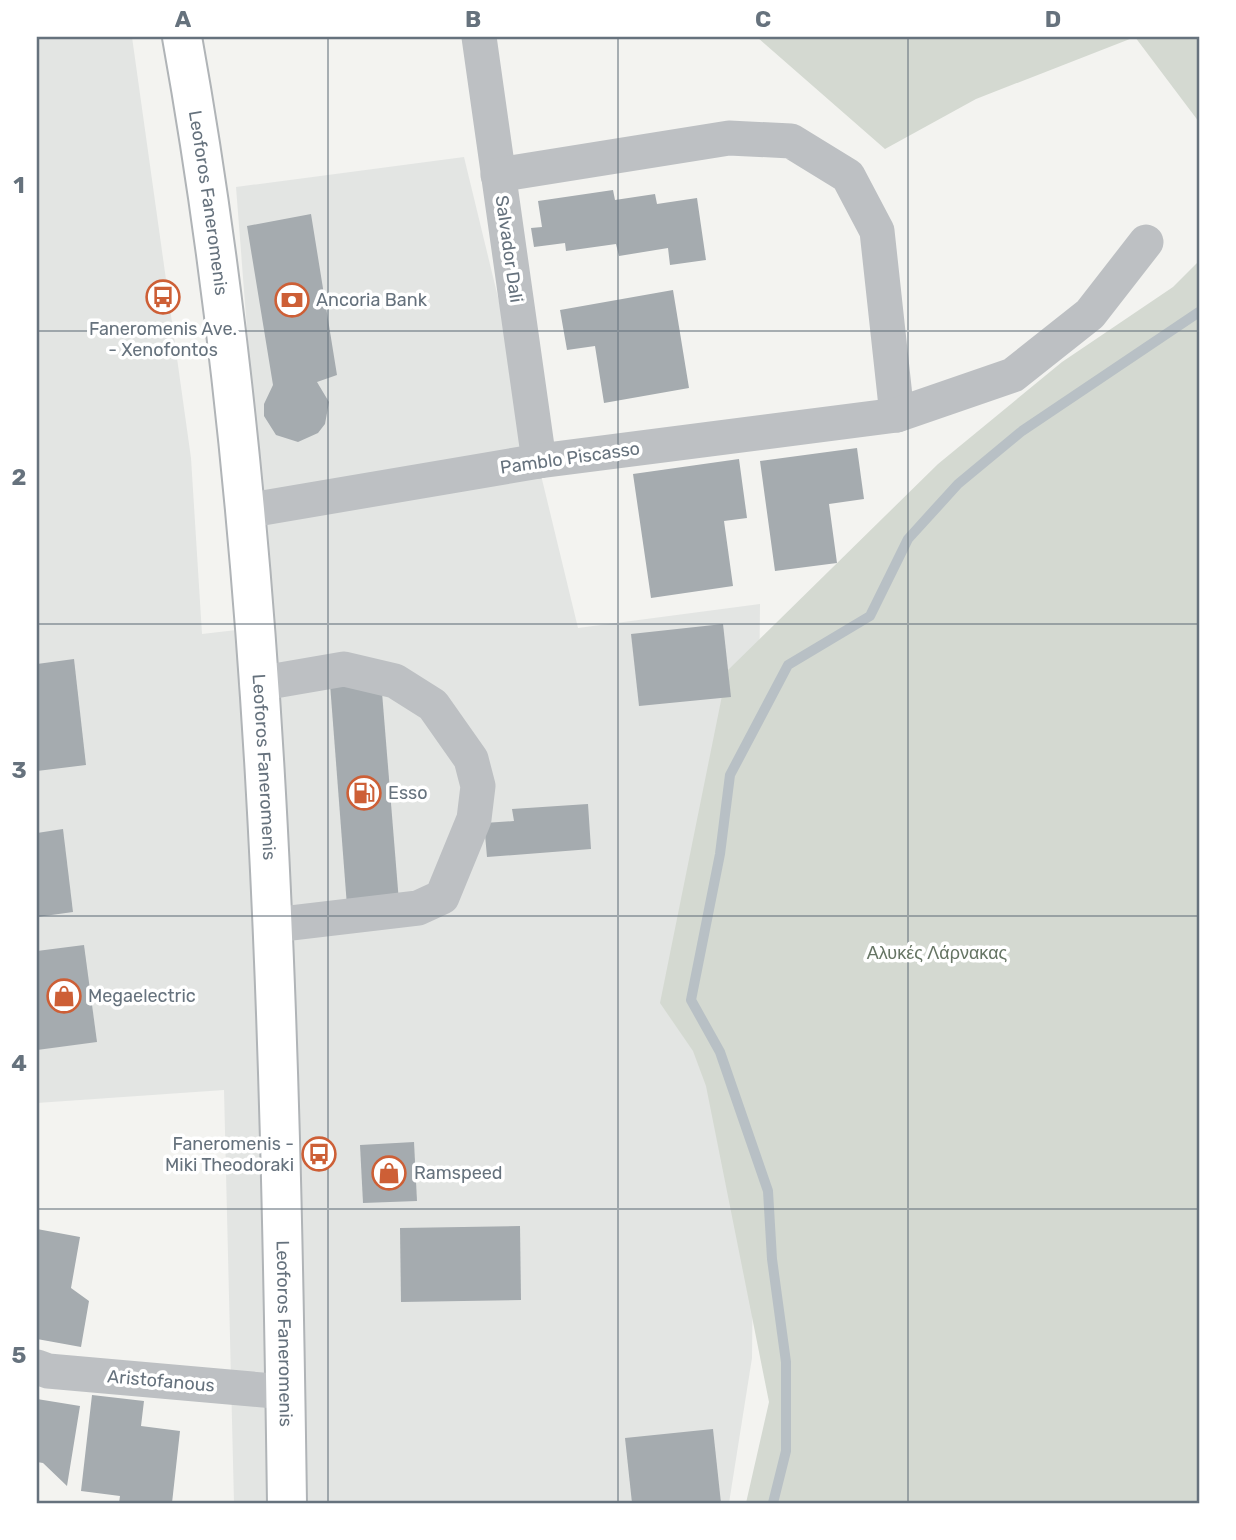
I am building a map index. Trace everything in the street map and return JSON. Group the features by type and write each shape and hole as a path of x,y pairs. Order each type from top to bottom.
{"main road":[{"name":"Leoforos Faneromenis","path":"182,37 196,115 245,511 274,925 287,1503"}],"street":[{"name":"Salvador Dali","path":"479,37 539,461"},
{"path":"498,175 729,138 791,141 848,176 877,231 897,415"},
{"name":"Pamblo Piscasso","path":"245,511 539,461 897,415 1013,374 1090,314 1146,242"},
{"path":"257,684 344,669 395,681 433,705 471,759 478,786 474,819 442,897 418,908 274,925"},
{"name":"Aristofanous","path":"37,1367 48,1371 285,1392"}],"shaded area":[{"path":"37,37 132,37 191,458 202,634 270,626 236,187 464,157 578,628 760,604 752,1358 729,1503 234,1503 224,1090 37,1103"}],"green space":[{"path":"757,37 1135,37 976,99 885,149"},
{"path":"1135,37 1199,37 1199,122"},
{"name":"Αλυκές Λάρνακας","path":"1199,261 1199,1503 746,1503 769,1402 706,1086 693,1051 660,1003 727,671 938,464 1062,362 1173,287"}],"building":[{"path":"613,190 615,200 655,194 657,204 697,198 706,260 670,265 668,248 619,256 616,244 566,251 565,243 534,247 531,228 542,227 538,201"},
{"name":"Ancoria Bank","path":"311,214 337,375 317,382 329,402 325,424 318,433 298,442 276,435 264,416 264,404 273,385 247,226"},
{"path":"673,290 689,388 604,403 595,346 567,350 560,310"},
{"path":"857,448 864,499 829,504 837,563 775,571 760,461"},
{"path":"739,459 747,518 724,521 733,586 651,598 633,474"},
{"path":"723,624 731,697 639,706 631,634"},
{"path":"74,659 86,765 37,771 37,664"},
{"name":"Esso","path":"381,680 399,902 347,906 330,684"},
{"path":"588,804 591,849 487,857 484,823 514,821 512,809"},
{"path":"63,829 73,912 37,917 37,833"},
{"name":"Megaelectric","path":"84,945 97,1042 37,1050 37,951"},
{"name":"Ramspeed","path":"414,1142 417,1201 363,1203 360,1145"},
{"path":"520,1226 521,1300 401,1302 400,1228"},
{"path":"37,1229 80,1237 71,1288 89,1301 81,1347 37,1339"},
{"path":"92,1395 144,1401 141,1426 180,1431 172,1503 119,1503 120,1496 81,1491"},
{"path":"37,1399 80,1406 67,1486 43,1463 37,1462"},
{"path":"713,1429 721,1503 632,1503 625,1438"}],"waterway":[{"path":"773,1503 786,1451 786,1362 772,1259 768,1191 720,1052 691,1000 720,854 730,775 788,665 870,616 908,539 958,484 1022,431 1199,312"}],"place":[{"name":"Faneromenis Ave. - Xenofontos","path":"163,297"},
{"name":"Ancoria Bank","path":"292,300"},
{"name":"Esso","path":"364,793"},
{"name":"Megaelectric","path":"64,996"},
{"name":"Faneromenis - Miki Theodoraki","path":"319,1154"},
{"name":"Ramspeed","path":"389,1173"}]}
